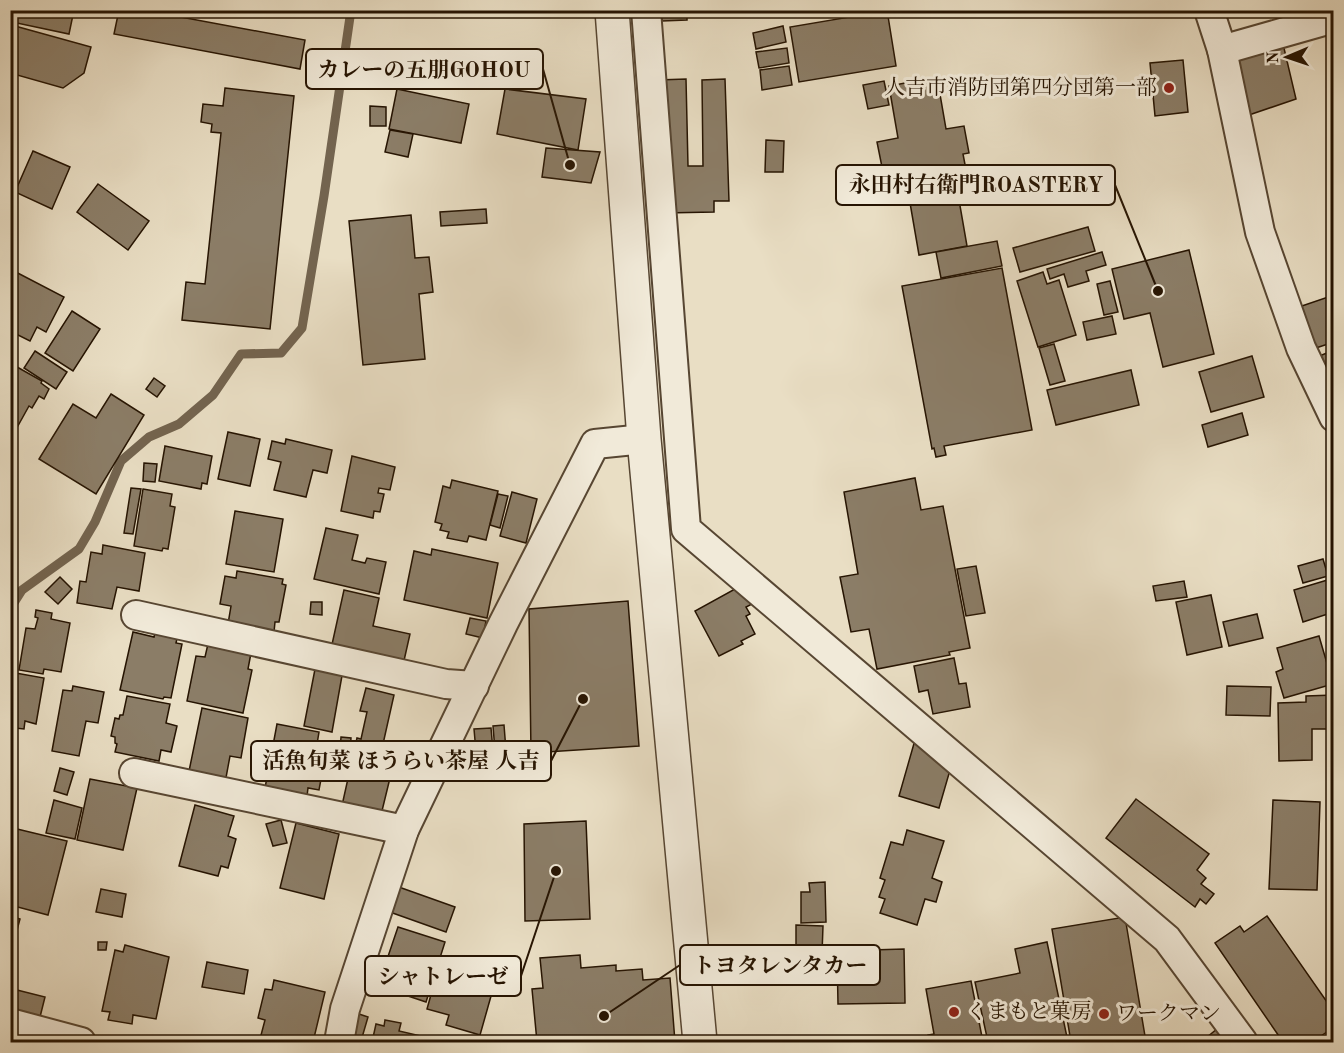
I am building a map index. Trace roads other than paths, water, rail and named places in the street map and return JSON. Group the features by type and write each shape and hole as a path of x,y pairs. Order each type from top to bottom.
{"street":[{"path":"612,10 644,439 700,1042"},
{"path":"646,10 686,529 1167,939 1243,1042"},
{"path":"1209,10 1222,50 1260,232 1301,348 1334,417"},
{"path":"1222,50 1334,18"},
{"path":"339,1042 345,1009 405,830 595,444 644,439"},
{"path":"136,615 446,684 474,686"},
{"path":"134,773 405,830"},
{"path":"10,1023 81,1042"}],"waterway":[{"path":"10,609 22,590 79,549 95,522 121,461 149,437 179,424 213,395 241,354 281,353 302,328 351,10"}],"place":[{"name":"人吉市消防団第四分団第一部","path":"1169,88"},
{"name":"カレーの五朋GOHOU","path":"570,165"},
{"name":"永田村右衛門ROASTERY","path":"1158,291"},
{"name":"活魚旬菜 ほうらい茶屋 人吉","path":"583,699"},
{"name":"シャトレーゼ","path":"556,871"},
{"name":"くまもと菓房","path":"954,1012"},
{"name":"ワークマン","path":"1104,1014"},
{"name":"トヨタレンタカー","path":"604,1016"}]}
